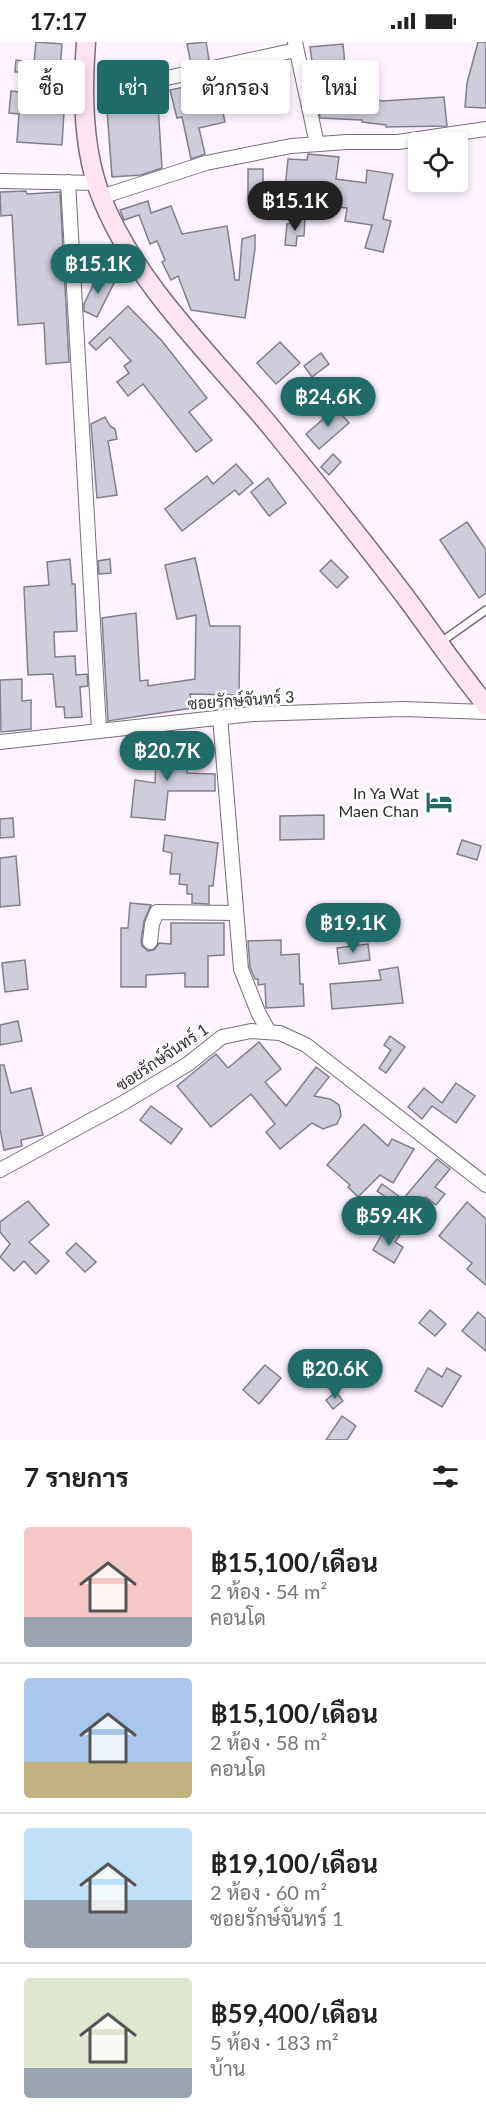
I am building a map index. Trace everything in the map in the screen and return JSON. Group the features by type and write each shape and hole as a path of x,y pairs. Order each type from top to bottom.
{"main road":[{"path":"86,42 85,98 91,157 99,190 121,243 160,295 281,439 409,602 486,705"}],"street":[{"path":"169,77 295,46 317,144"},
{"path":"0,181 68,182 99,190 206,163 291,146 398,142 486,129"},
{"path":"68,182 99,729"},
{"name":"ซอยรักษ์จันทร์ 3","path":"0,742 220,717 403,709 486,712"},
{"path":"220,717 241,969 258,1012 269,1032"},
{"path":"150,942 152,924 157,912 235,913"},
{"name":"ซอยรักษ์จันทร์ 1","path":"0,1170 123,1103 188,1064 222,1037 251,1030 280,1033 306,1045 486,1185"}],"lane":[{"path":"439,644 486,610"}],"building":[{"path":"36,42 62,44 61,60 34,60"},
{"path":"206,42 209,60 190,60 187,44"},
{"path":"478,42 486,42 486,108 465,107 467,83"},
{"path":"343,44 344,60 312,60 310,47"},
{"path":"16,60 18,60 18,72 15,72"},
{"path":"181,88 181,114 223,114 225,122 199,128 205,154 191,159 182,117 177,118 170,90"},
{"path":"11,91 18,92 18,114 9,113"},
{"path":"444,97 447,126 386,127 386,125 362,122 362,120 320,118 319,114 379,114 379,100"},
{"path":"19,114 64,114 62,145 17,142"},
{"path":"107,114 159,114 162,168 141,175 112,177"},
{"path":"308,154 339,157 336,179 366,183 367,170 393,174 383,219 391,221 383,252 365,248 372,225 345,221 347,208 329,206 328,214 309,212 311,201 284,198 288,159 307,160"},
{"path":"248,169 263,169 263,200 248,199"},
{"path":"26,191 27,194 60,192 69,362 46,364 44,323 18,325 12,215 1,216 0,192"},
{"path":"148,201 151,213 171,206 182,234 227,226 235,280 239,280 242,239 255,235 245,318 191,310 178,276 171,280 162,262 165,260 157,241 150,244 139,215 124,220 120,210"},
{"path":"305,218 304,236 297,236 296,246 285,245 287,224"},
{"path":"99,273 115,281 97,317 84,311 84,304"},
{"path":"128,306 162,341 207,398 189,412 212,440 196,452 143,384 128,396 117,382 129,373 124,366 131,361 110,337 96,350 89,343"},
{"path":"280,342 300,363 276,384 257,363"},
{"path":"321,353 329,364 312,377 304,366"},
{"path":"336,408 349,423 319,449 306,434"},
{"path":"105,417 110,426 115,429 117,439 108,441 117,495 97,498 91,424"},
{"path":"333,454 341,462 329,475 321,467"},
{"path":"236,464 253,483 239,495 235,490 182,531 165,509 207,476 213,484"},
{"path":"268,478 286,503 269,516 251,492"},
{"path":"467,522 486,550 486,593 479,598 440,540"},
{"path":"195,558 210,626 240,626 239,695 190,694 192,708 108,721 102,618 136,613 140,681 148,680 148,686 195,679 196,615 177,619 165,565"},
{"path":"70,559 72,584 75,584 77,631 54,632 55,657 75,656 76,675 87,674 88,686 80,687 82,717 65,718 64,707 56,707 53,674 28,675 24,587 49,585 47,562"},
{"path":"110,559 111,573 99,574 98,561"},
{"path":"331,560 348,577 337,588 320,571"},
{"path":"22,679 22,701 31,700 31,729 1,732 0,680"},
{"path":"157,736 173,736 172,755 188,756 187,773 215,774 215,791 168,791 165,820 131,817 135,780 155,783"},
{"path":"324,815 324,839 280,840 280,816"},
{"path":"13,818 14,837 0,838 0,819"},
{"path":"165,835 218,843 213,886 209,886 209,904 192,903 192,894 187,894 187,885 179,884 180,874 170,874 172,853 163,851"},
{"path":"462,840 481,846 477,860 457,854"},
{"path":"16,856 20,905 0,907 0,858"},
{"path":"130,903 151,905 144,921 141,941 142,946 148,951 154,950 159,943 171,944 171,923 224,923 224,955 208,956 208,987 185,987 185,973 146,975 146,987 121,987 121,928 128,928"},
{"path":"281,940 281,955 299,954 300,984 303,984 304,1006 266,1008 265,984 258,985 258,979 255,979 250,967 248,941"},
{"path":"368,944 370,960 339,964 337,948"},
{"path":"25,960 28,989 5,992 2,963"},
{"path":"398,967 403,1003 332,1009 330,984 381,980 379,970"},
{"path":"18,1021 22,1041 0,1045 0,1025"},
{"path":"390,1036 405,1047 386,1073 379,1068 391,1050 384,1045"},
{"path":"259,1042 281,1069 265,1082 286,1106 316,1067 329,1077 314,1096 330,1099 339,1105 341,1115 337,1124 323,1129 312,1123 280,1149 266,1132 275,1124 251,1094 211,1127 177,1086 216,1054 228,1068"},
{"path":"0,1065 4,1065 11,1093 31,1088 43,1135 21,1140 22,1146 4,1150 0,1129"},
{"path":"456,1083 475,1096 456,1123 432,1106 422,1119 408,1107 424,1088 442,1103"},
{"path":"151,1106 182,1129 171,1144 140,1120"},
{"path":"364,1124 388,1146 392,1139 414,1149 393,1183 380,1175 358,1197 348,1187 350,1185 327,1165"},
{"path":"437,1159 450,1169 435,1187 445,1194 436,1205 426,1197 408,1214 396,1205 392,1210 383,1203 387,1198 377,1191 382,1184 403,1199"},
{"path":"28,1201 49,1225 29,1242 49,1261 36,1274 24,1261 14,1271 0,1257 10,1244 0,1232 0,1222"},
{"path":"467,1202 486,1219 486,1285 467,1269 472,1263 439,1236"},
{"path":"392,1230 400,1235 395,1242 403,1247 394,1263 373,1250 382,1234 388,1237"},
{"path":"76,1243 96,1262 85,1272 66,1253"},
{"path":"430,1310 446,1324 435,1336 419,1323"},
{"path":"478,1312 486,1319 486,1351 462,1331"},
{"path":"265,1365 281,1378 259,1404 243,1390"},
{"path":"428,1368 442,1377 447,1368 461,1376 442,1407 415,1391"},
{"path":"336,1392 343,1401 333,1409 326,1400"},
{"path":"342,1416 356,1426 347,1440 326,1440"}],"place":[{"name":"In Ya Wat Maen Chan","path":"439,802"}]}
